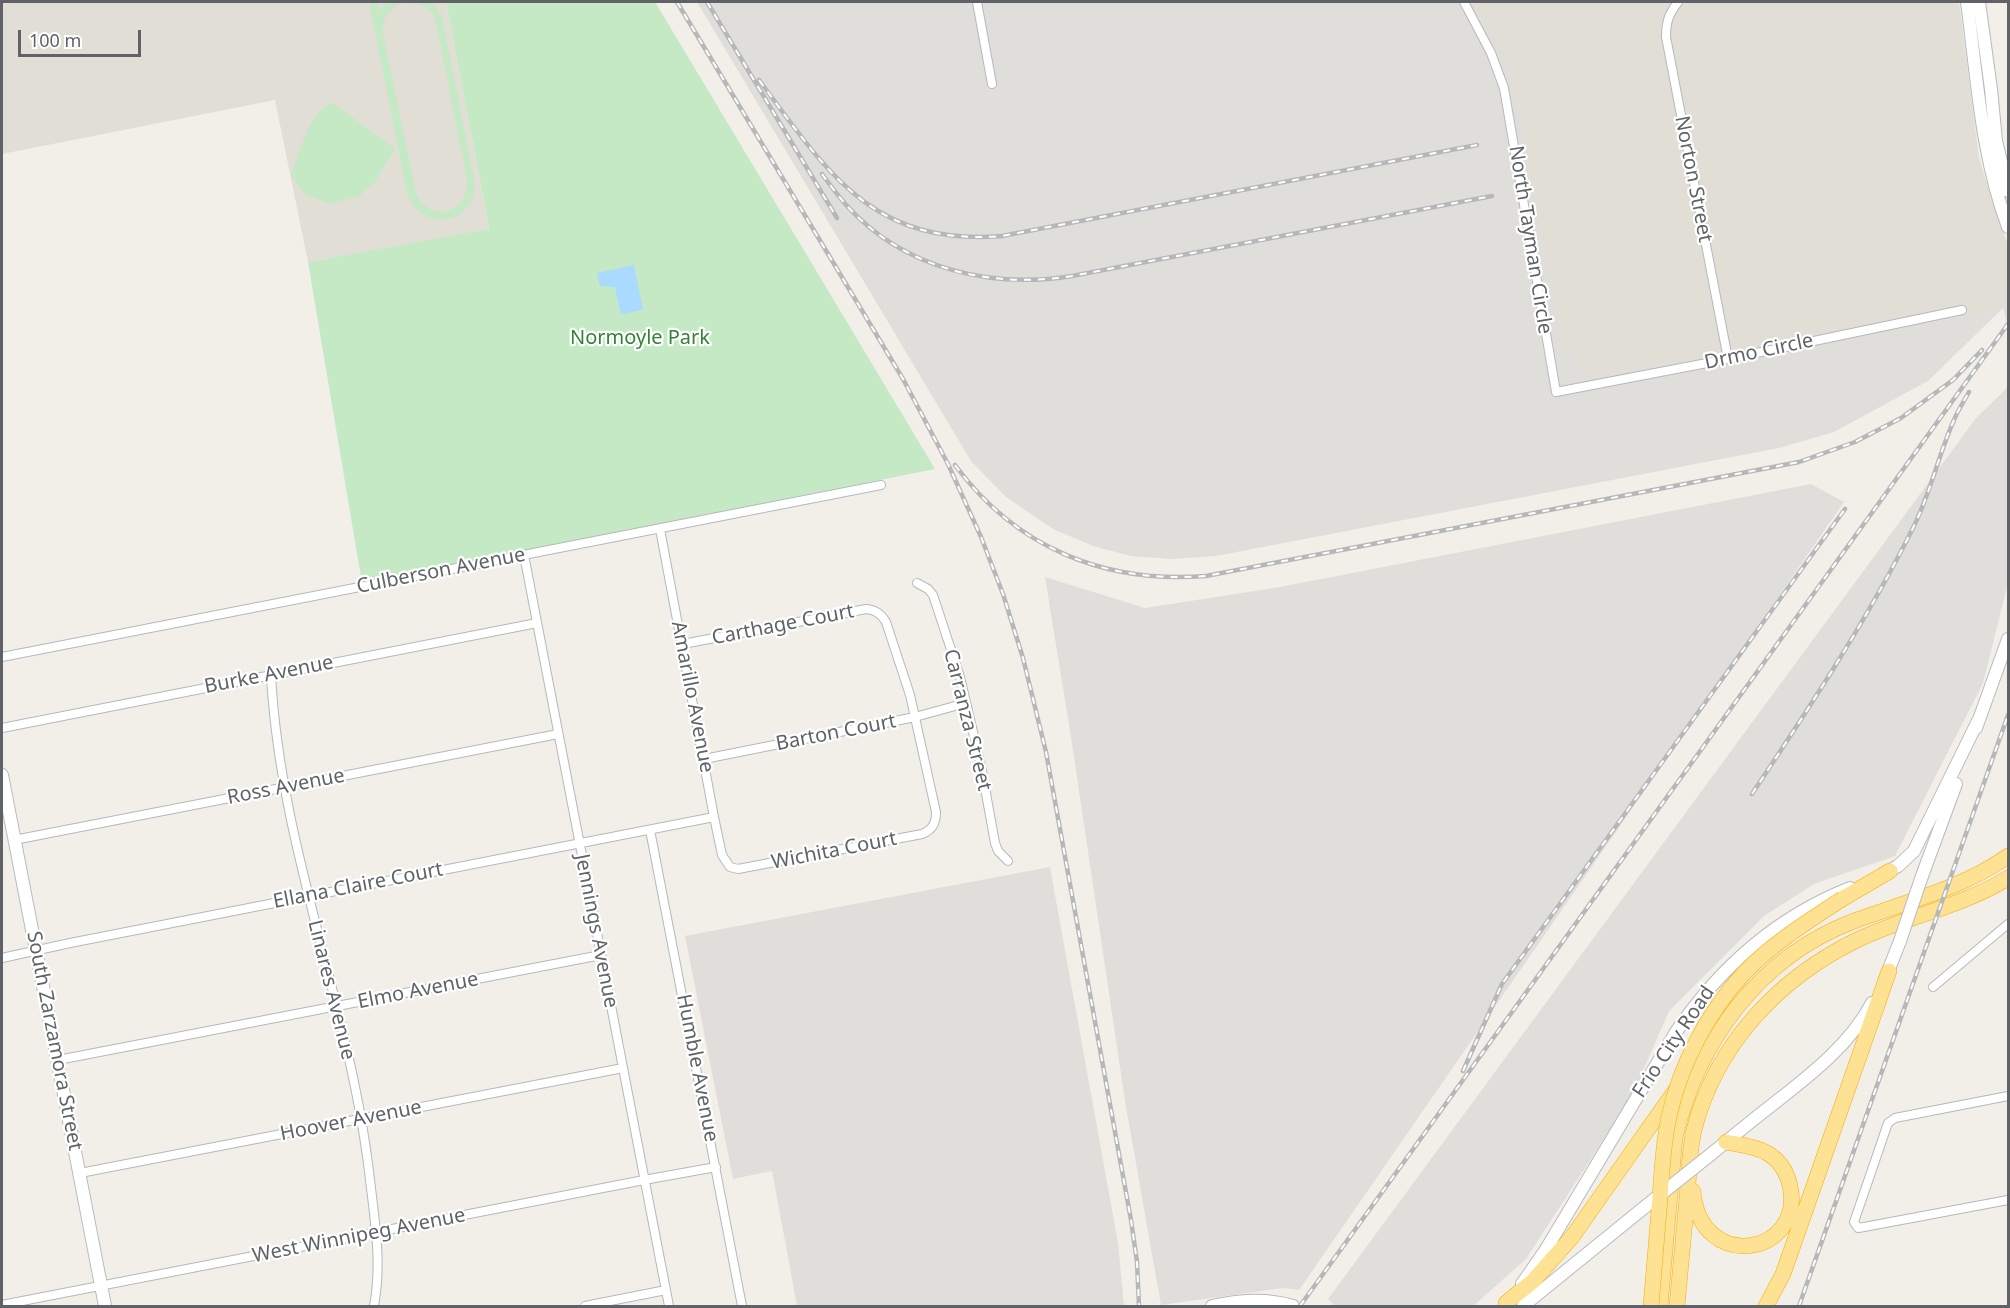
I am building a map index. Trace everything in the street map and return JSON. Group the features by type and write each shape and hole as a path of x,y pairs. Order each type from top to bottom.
{"highway":[{"path":"1505,1305 1533,1281 1572,1237 1731,1014 1771,971 1819,937 1851,922 1975,877 2008,855"},
{"path":"1651,1306 1663,1155 1669,1116 1682,1074 1699,1037 1720,1004 1745,973 1804,924 1890,871"},
{"path":"1677,1306 1691,1152 1699,1113 1721,1063 1756,1013 1778,992 1821,959 1860,938 1961,902 2008,878"},
{"path":"1766,1306 1783,1274 1889,970"},
{"path":"1660,1306 1675,1137 1681,1111 1712,1043"},
{"path":"1691,1152 1694,1204 1703,1224 1712,1234 1732,1246 1746,1247 1760,1243 1786,1223 1791,1193 1784,1168 1768,1154 1758,1149 1726,1142"}],"main road":[{"path":"1966,2 1984,142 2008,227"},
{"path":"1979,2 1996,141 2008,191"},
{"path":"1991,89 2008,164"},
{"name":"Frio City Road","path":"1995,675 2008,629"},
{"name":"Frio City Road","path":"1523,1306 1813,1072 1844,1042 1865,1017 1889,970 1900,942 2008,639"},
{"name":"Frio City Road","path":"1505,1305 1545,1251 1676,1032 1711,986 1750,947 1794,915 1825,898 1890,871 1907,859 1928,826 1978,721"},
{"name":"South Zarzamora Street","path":"2,775 105,1306"},
{"path":"1907,859 1921,858 1924,871"},
{"path":"1212,1306 1248,1300 1264,1300 1293,1306"}],"street":[{"path":"977,2 992,84"},
{"name":"North Tayman Circle","path":"1464,2 1491,53 1504,88 1556,392"},
{"name":"Norton Street","path":"1678,2 1668,16 1666,37 1728,359"},
{"name":"Drmo Circle","path":"1556,392 1962,310"},
{"name":"Culberson Avenue","path":"2,657 881,485"},
{"name":"Amarillo Avenue","path":"660,529 714,817 722,855 727,864"},
{"name":"Jennings Avenue","path":"524,555 669,1306"},
{"name":"Carranza Street","path":"917,583 933,595 960,677 981,766 995,843 998,852 1008,861"},
{"name":"Carthage Court","path":"683,644 866,609 875,610 886,622 915,717"},
{"name":"Burke Avenue","path":"2,728 537,623"},
{"name":"Linares Avenue","path":"271,675 279,755 293,834 336,1006 361,1119 377,1232 378,1268 374,1306"},
{"name":"Barton Court","path":"704,759 915,717 966,703"},
{"name":"Wichita Court","path":"727,864 738,869 922,834 932,828 936,820 936,812 915,717"},
{"name":"Ross Avenue","path":"14,840 558,734"},
{"name":"Ellana Claire Court","path":"2,958 714,817"},
{"name":"Humble Avenue","path":"650,830 742,1306"},
{"path":"1934,987 2008,924"},
{"name":"Elmo Avenue","path":"58,1060 601,955"},
{"name":"Hoover Avenue","path":"80,1173 623,1068"},
{"path":"2008,1096 1907,1115 1895,1118 1888,1123 1854,1222 1858,1228 2008,1200"},
{"name":"West Winnipeg Avenue","path":"2,1305 26,1304 101,1286 716,1167"},
{"path":"585,1306 666,1290"}],"shaded area":[{"path":"2,2 446,2 489,230 308,262 275,100 2,154"},
{"path":"697,2 1686,2 1963,307 1964,315 2008,284 2008,326 2003,308 1928,381 1834,432 1779,448 1216,556 1171,559 1131,556 1093,546 1053,529 1006,497 971,461"},
{"path":"1472,2 1959,2 1979,158 2008,245 2008,284 2003,308 1965,316 1963,307 1590,378 1562,345 1511,70"},
{"path":"2008,387 2008,583 1983,683 1895,856 1814,884 1764,916 1669,1011 1633,1094 1526,1259 1473,1306 1335,1306 1328,1299 1976,418"},
{"path":"1811,484 1844,502 1299,1290 1283,1288 1161,1305 1125,1101 1045,577 1145,608 1280,587"},
{"path":"1050,867 1118,1243 1124,1306 797,1306 772,1171 733,1179 685,936"}],"green space":[{"path":"369,2 377,2 379,11 387,2 404,2 388,13 383,33 416,194 430,209 448,211 462,200 467,180 435,18 428,8 415,2 432,2 442,16 475,184 473,198 467,208 448,219 426,216 408,197"},
{"name":"Normoyle Park","path":"446,2 655,2 935,469 362,583 308,262 489,229"},
{"path":"333,103 395,149 375,182 359,196 330,204 305,194 291,176 311,123 317,114"}],"water":[{"path":"634,265 643,310 623,314 620,312 615,287 600,286 597,273"}],"railway":[{"path":"677,2 903,379 948,464 981,537 1003,594 1023,658 1046,752 1131,1220 1137,1262 1139,1306"},
{"path":"707,2 837,218"},
{"path":"759,80 808,145 832,173 858,197 886,216 919,229 957,236 1002,236 1477,145"},
{"path":"822,174 848,207 896,246 923,260 951,270 1011,279 1072,276 1492,196"},
{"path":"1300,1306 2008,324"},
{"path":"955,465 979,494 1006,518 1035,539 1066,555 1098,566 1133,574 1169,577 1206,576 1799,462 1855,442 1901,418 1953,380 1982,350"},
{"path":"1752,794 1876,598 1918,517 1948,434 1969,392"},
{"path":"1463,1071 1502,984 1845,509"},
{"path":"1799,1306 2008,715"}]}
